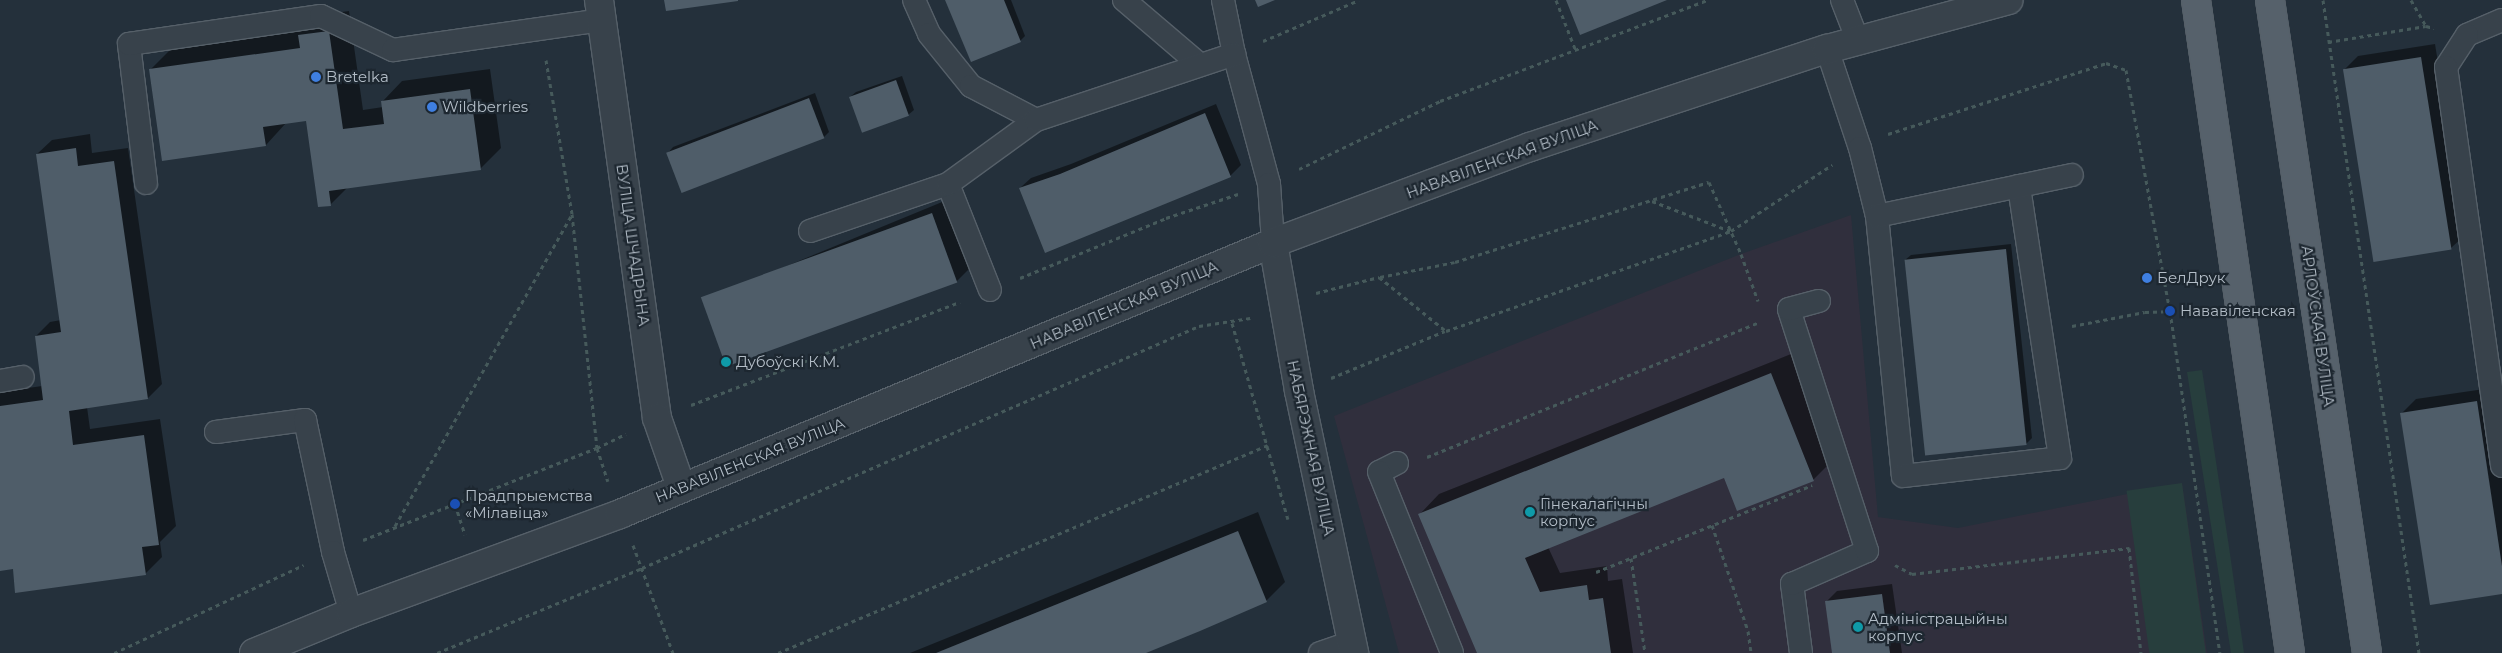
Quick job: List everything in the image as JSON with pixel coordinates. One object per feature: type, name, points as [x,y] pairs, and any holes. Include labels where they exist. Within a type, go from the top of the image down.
[{"type":"main road","points":[[2196,0],[2290,653]]},
{"type":"main road","name":"АРЛОЎСКАЯ ВУЛІЦА","points":[[2270,0],[2367,653]]},
{"type":"street","name":"НАВАВІЛЕНСКАЯ ВУЛІЦА","points":[[254,653],[351,613],[620,514],[681,487],[1273,243],[1530,147],[1827,49],[2009,0]]},
{"type":"street","name":"ВУЛІЦА ШЧАДРЫНА","points":[[600,10],[657,418],[681,487]]},
{"type":"street","name":"НАБЯРЭЖНАЯ ВУЛІЦА","points":[[1273,243],[1299,391],[1353,648]]},
{"type":"lane","points":[[914,0],[929,34],[971,86],[1036,120]]},
{"type":"lane","points":[[1124,0],[1200,65]]},
{"type":"lane","points":[[1223,0],[1234,54],[1268,184],[1273,243]]},
{"type":"lane","points":[[1842,0],[1858,41]]},
{"type":"lane","points":[[146,183],[128,44],[321,16],[393,50],[541,28],[600,10]]},
{"type":"lane","points":[[2502,20],[2467,35],[2446,67],[2502,466]]},
{"type":"lane","points":[[1827,49],[1860,148],[1877,216],[1903,476],[2060,458],[2019,186]]},
{"type":"lane","points":[[810,231],[948,184],[1036,120],[1234,54]]},
{"type":"lane","points":[[1877,216],[2072,175]]},
{"type":"lane","points":[[948,184],[990,290]]},
{"type":"lane","points":[[1801,653],[1792,584],[1867,551],[1789,309],[1819,301]]},
{"type":"lane","points":[[0,380],[23,377]]},
{"type":"lane","points":[[216,432],[305,420],[333,552],[351,613]]},
{"type":"lane","points":[[1397,463],[1379,472],[1452,653]]},
{"type":"lane","points":[[1320,653],[1353,648]]},
{"type":"path","points":[[1234,54],[1359,0]]},
{"type":"path","points":[[1556,0],[1576,51]]},
{"type":"path","points":[[657,418],[990,290],[1166,218],[1268,184],[1440,101],[1707,0]]},
{"type":"path","points":[[2323,0],[2419,653]]},
{"type":"path","points":[[2411,0],[2426,26]]},
{"type":"path","points":[[2328,42],[2426,26],[2467,35]]},
{"type":"path","points":[[541,28],[572,214],[597,448],[673,653]]},
{"type":"path","points":[[1299,391],[1446,331],[1731,231],[1860,148],[1889,133],[2106,62],[2126,70],[2170,311],[2220,653]]},
{"type":"path","points":[[1314,293],[1379,277],[1455,262],[1709,182],[1731,231],[1761,310]]},
{"type":"path","points":[[1652,201],[1731,231]]},
{"type":"path","points":[[395,527],[572,214]]},
{"type":"path","points":[[1379,277],[1446,331]]},
{"type":"path","points":[[2041,331],[2145,312],[2170,311]]},
{"type":"path","points":[[438,653],[642,568],[1199,326],[1232,323],[1250,318]]},
{"type":"path","points":[[1421,459],[1764,320]]},
{"type":"path","points":[[1232,323],[1268,444],[1288,520]]},
{"type":"path","points":[[778,653],[1268,444]]},
{"type":"path","points":[[1596,572],[1821,482]]},
{"type":"path","points":[[1712,525],[1748,631],[1751,653]]},
{"type":"path","points":[[1867,551],[1912,574],[2129,548],[2141,653]]},
{"type":"path","points":[[1632,558],[1645,653]]},
{"type":"shaded area","points":[[1851,215],[1878,517],[1958,528],[2182,483],[2207,653],[1399,653],[1334,416],[1741,254]]},
{"type":"green space","points":[[2202,370],[2244,653],[2231,653],[2187,372]]},
{"type":"green space","points":[[2182,483],[2206,653],[2149,653],[2127,491]]},
{"type":"building","points":[[664,0],[738,0],[738,1],[666,11]]},
{"type":"building","points":[[945,0],[1004,0],[1021,42],[971,62]]},
{"type":"building","points":[[1255,0],[1275,0],[1258,7]]},
{"type":"building","points":[[1566,0],[1667,0],[1580,35]]},
{"type":"building","points":[[329,31],[343,129],[384,124],[381,101],[470,89],[481,170],[329,191],[331,206],[318,207],[306,121],[263,127],[266,146],[162,161],[149,69],[300,48],[298,35]]},
{"type":"building","points":[[2421,57],[2452,250],[2373,262],[2343,69]]},
{"type":"building","points":[[896,80],[909,116],[862,133],[849,97]]},
{"type":"building","points":[[809,98],[824,138],[682,193],[666,153]]},
{"type":"building","points":[[1205,113],[1231,177],[1045,253],[1019,188],[1060,174]]},
{"type":"building","points":[[76,148],[78,166],[114,161],[148,399],[69,411],[73,445],[144,435],[159,545],[142,547],[146,575],[15,593],[13,569],[0,571],[0,406],[43,400],[35,336],[61,332],[36,154]]},
{"type":"building","points":[[932,213],[957,283],[726,367],[701,297]]},
{"type":"building","points":[[2006,249],[2027,445],[1925,456],[1905,260]]},
{"type":"building","name":"Гінекалагічны корпус","points":[[1771,373],[1814,481],[1737,511],[1724,478],[1525,558],[1540,592],[1587,585],[1589,600],[1603,598],[1611,653],[1477,653],[1418,514]]},
{"type":"building","points":[[2477,401],[2502,566],[2502,594],[2430,605],[2400,413]]},
{"type":"building","points":[[1238,531],[1267,602],[1146,653],[936,653]]},
{"type":"building","name":"Адміністрацыйны корпус","points":[[1882,594],[1890,653],[1832,653],[1825,601]]},
{"type":"place","name":"Bretelka","points":[[316,77]]},
{"type":"place","name":"Wildberries","points":[[432,107]]},
{"type":"place","name":"БелДрук","points":[[2147,278]]},
{"type":"place","name":"Нававіленская","points":[[2170,311]]},
{"type":"place","name":"Дубоўскі К.М.","points":[[726,362]]},
{"type":"place","name":"Прадпрыемства «Мілавіца»","points":[[455,504]]},
{"type":"place","name":"Гінекалагічны корпус","points":[[1530,512]]},
{"type":"place","name":"Адміністрацыйны корпус","points":[[1858,627]]}]
